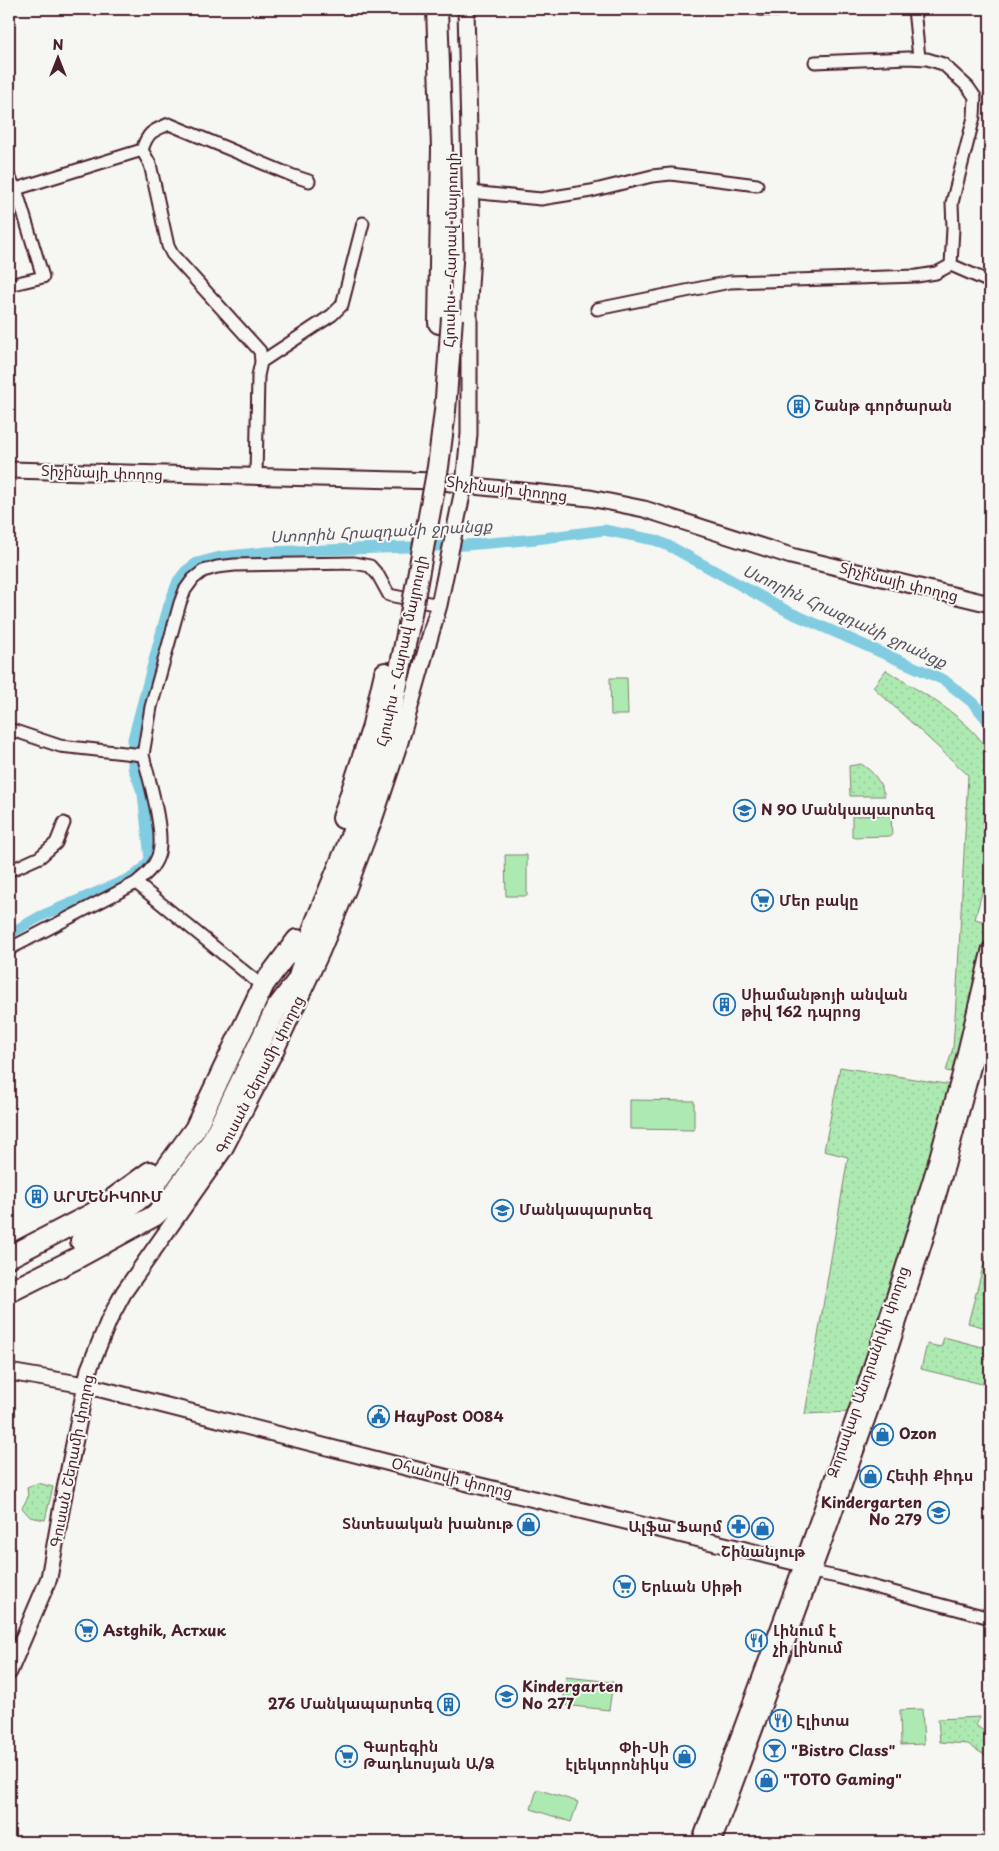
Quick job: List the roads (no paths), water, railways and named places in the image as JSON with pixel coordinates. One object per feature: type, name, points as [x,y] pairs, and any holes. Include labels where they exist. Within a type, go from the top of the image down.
[{"type":"highway","name":"Հյուսիս - Հարավ մայրուղի","points":[[9,1292],[75,1260],[154,1216],[165,1206],[212,1141],[276,1010],[294,998],[316,922],[347,847],[386,738],[403,624],[438,467],[445,411],[446,320],[437,9]]},
{"type":"highway","name":"Հյուսիս - Հարավ մայրուղի","points":[[446,320],[454,202],[449,9]]},
{"type":"highway","name":"Հյուսիս - Հարավ մայրուղի","points":[[9,1276],[102,1230],[152,1188],[195,1129],[264,984],[297,940],[328,860],[372,729],[381,692],[403,624]]},
{"type":"highway","name":"Հյուսիս - Հարավ մայրուղի","points":[[294,998],[297,940]]},
{"type":"highway","points":[[9,1257],[92,1214],[133,1186],[184,1145]]},
{"type":"highway","points":[[9,1306],[85,1268],[138,1236],[147,1229],[154,1216]]},
{"type":"main road","name":"Գուսան Շերամի փողոց","points":[[9,1672],[49,1578],[89,1369],[109,1320],[124,1292],[224,1150],[276,1050],[294,998],[321,953],[348,890],[374,820],[400,742],[440,605],[464,485],[469,434],[469,301],[472,255],[466,9]]},
{"type":"main road","name":"Տիչինայի փողոց","points":[[9,470],[438,481],[590,498],[644,509],[767,550],[990,604]]},
{"type":"main road","name":"Զորավար Անդրանիկի փողոց","points":[[965,1078],[990,950]]},
{"type":"main road","name":"Զորավար Անդրանիկի փողոց","points":[[713,1842],[865,1405],[895,1313],[918,1223],[990,1000]]},
{"type":"main road","name":"Օհանովի փողոց","points":[[9,1372],[85,1387],[455,1487],[807,1568]]},
{"type":"main road","name":"Զորավար Անդրանիկի փողոց","points":[[700,1842],[807,1568]]},
{"type":"street","points":[[760,9],[777,10]]},
{"type":"street","points":[[914,9],[919,58]]},
{"type":"street","points":[[815,62],[927,59],[943,64],[968,87],[975,97],[974,117],[952,202],[951,265]]},
{"type":"street","points":[[142,150],[153,130],[169,124],[309,181]]},
{"type":"street","points":[[16,189],[142,150]]},
{"type":"street","points":[[142,150],[150,164],[168,246],[172,254],[260,351],[256,477]]},
{"type":"street","points":[[470,192],[541,199],[591,191],[652,176],[671,174],[757,185]]},
{"type":"street","points":[[9,177],[16,189],[43,277],[9,285]]},
{"type":"street","points":[[261,362],[332,315],[342,306],[363,223]]},
{"type":"street","points":[[951,265],[990,282]]},
{"type":"street","points":[[597,309],[730,282],[917,276],[936,273],[951,265]]},
{"type":"street","points":[[9,949],[136,884],[150,870],[158,855],[160,832],[141,755],[151,707],[180,603],[193,579],[203,571],[235,565],[354,563],[370,566],[378,575],[389,595],[440,605]]},
{"type":"street","points":[[9,729],[60,746],[141,755]]},
{"type":"street","points":[[9,871],[40,857],[51,848],[56,843],[64,823]]},
{"type":"street","points":[[136,884],[256,981]]},
{"type":"street","name":"Օհանովի փողոց","points":[[807,1568],[990,1618]]},
{"type":"waterway","name":"Ստորին Հրազդանի ջրանցք","points":[[9,934],[41,916],[133,877],[144,868],[150,859],[143,794],[133,767],[133,739],[168,608],[178,581],[186,571],[197,563],[220,557],[267,552],[466,545],[536,539],[604,530],[655,540],[789,612],[944,680],[973,703],[990,723]]},
{"type":"place","name":"Շանթ գործարան","points":[[798,406]]},
{"type":"place","name":"N 90 Մանկապարտեզ","points":[[745,810]]},
{"type":"place","name":"Մեր բակը","points":[[763,901]]},
{"type":"place","name":"Սիամանթոյի անվան թիվ 162 դպրոց","points":[[725,1004]]},
{"type":"place","name":"ԱՐՄԵՆԻԿՈՒՄ","points":[[37,1197]]},
{"type":"place","name":"Մանկապարտեզ","points":[[503,1210]]},
{"type":"place","name":"HayPost 0084","points":[[378,1417]]},
{"type":"place","name":"Ozon","points":[[883,1434]]},
{"type":"place","name":"Հեփի Քիդս","points":[[870,1476]]},
{"type":"place","name":"Kindergarten No 279","points":[[938,1512]]},
{"type":"place","name":"Տնտեսական խանութ","points":[[529,1524]]},
{"type":"place","name":"Ալֆա Ֆարմ","points":[[738,1527]]},
{"type":"place","name":"Շինանյութ","points":[[763,1529]]},
{"type":"place","name":"Երևան Սիթի","points":[[625,1587]]},
{"type":"place","name":"Astghik, Астхик","points":[[87,1631]]},
{"type":"place","name":"Լինում է չի լինում","points":[[757,1640]]},
{"type":"place","name":"Kindergarten No 277","points":[[506,1696]]},
{"type":"place","name":"276 Մանկապարտեզ","points":[[449,1704]]},
{"type":"place","name":"Էլիտա","points":[[780,1721]]},
{"type":"place","name":"\"Bistro Class\"","points":[[775,1751]]},
{"type":"place","name":"Գարեգին Թադևոսյան Ա/Ձ","points":[[347,1756]]},
{"type":"place","name":"Փի-Սի էլեկտրոնիկս","points":[[685,1757]]},
{"type":"place","name":"\"TOTO Gaming\"","points":[[767,1780]]}]
